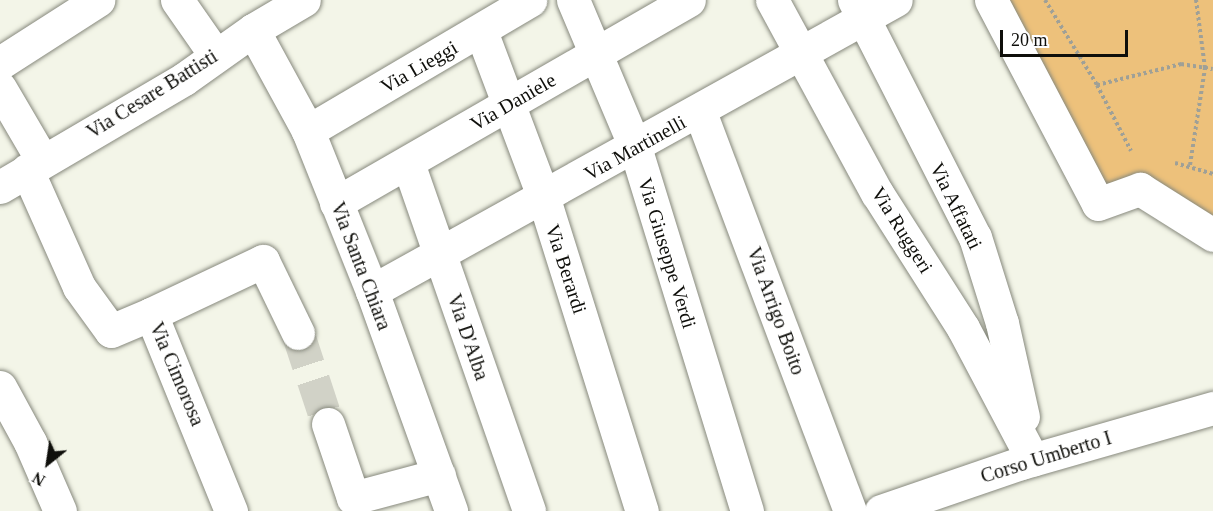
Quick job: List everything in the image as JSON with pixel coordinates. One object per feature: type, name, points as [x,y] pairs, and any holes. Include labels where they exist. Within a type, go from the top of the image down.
[{"type":"street","points":[[0,63],[59,10],[98,0]]},
{"type":"street","points":[[177,0],[216,56]]},
{"type":"street","name":"Via Cesare Battisti","points":[[0,187],[184,79],[253,30],[304,0]]},
{"type":"street","name":"Via Lieggi","points":[[308,131],[530,0]]},
{"type":"street","name":"Via Giuseppe Verdi","points":[[573,0],[598,53],[635,147],[747,511]]},
{"type":"street","name":"Via Daniele","points":[[336,202],[408,163],[689,0]]},
{"type":"street","name":"Via Ruggeri","points":[[772,0],[877,193],[963,328],[1033,460]]},
{"type":"street","name":"Via Martinelli","points":[[372,291],[441,256],[700,112],[801,52],[859,9],[896,0]]},
{"type":"street","points":[[991,0],[1098,204],[1140,189],[1213,235]]},
{"type":"street","name":"Via Affatati","points":[[859,9],[975,237],[1002,323],[1033,460]]},
{"type":"street","name":"Via Santa Chiara","points":[[253,30],[308,131],[372,291],[451,511]]},
{"type":"street","name":"Via Berardi","points":[[481,31],[544,199],[642,511]]},
{"type":"street","points":[[0,88],[35,165]]},
{"type":"street","name":"Via Arrigo Boito","points":[[700,112],[850,511]]},
{"type":"street","name":"Via D'Alba","points":[[408,163],[529,511]]},
{"type":"street","name":"Via Cimorosa","points":[[35,165],[79,287],[111,331],[151,314],[231,511]]},
{"type":"street","points":[[151,314],[263,261],[298,333]]},
{"type":"street","points":[[0,387],[30,441],[60,511]]},
{"type":"street","name":"Corso Umberto I","points":[[883,511],[1033,460],[1213,408]]},
{"type":"street","points":[[328,424],[353,498],[439,475]]},
{"type":"path","points":[[1045,0],[1097,85],[1135,159]]},
{"type":"path","points":[[1190,165],[1205,68],[1196,0]]},
{"type":"path","points":[[1097,85],[1181,64],[1213,69]]},
{"type":"shaded area","points":[[1003,0],[1213,0],[1213,225],[1105,192]]},
{"type":"tunnel","points":[[298,333],[328,424]]}]
